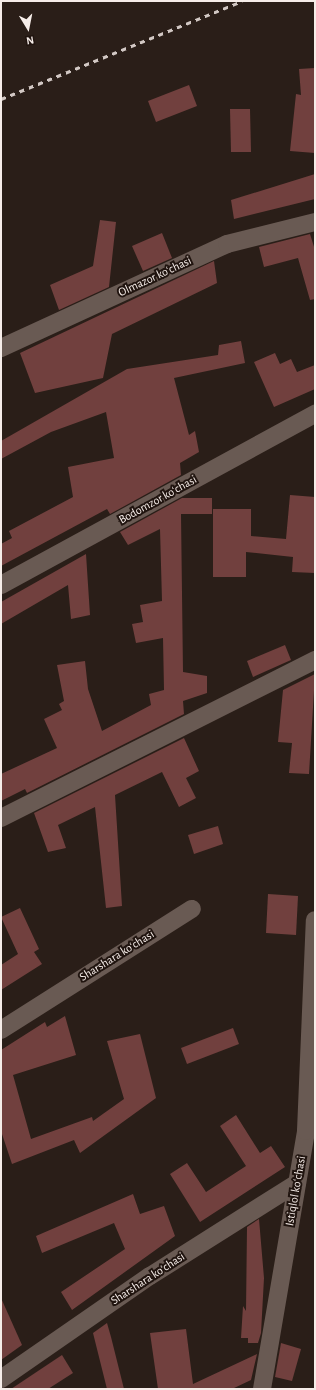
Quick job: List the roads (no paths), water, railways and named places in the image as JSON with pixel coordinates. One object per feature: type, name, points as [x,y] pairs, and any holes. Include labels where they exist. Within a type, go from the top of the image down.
[{"type":"street","name":"Olmazor koʻchasi","points":[[1,348],[227,244],[315,222]]},
{"type":"street","name":"Bodomzor koʻchasi","points":[[1,585],[315,414]]},
{"type":"street","points":[[1,818],[315,660]]},
{"type":"street","name":"Sharshara koʻchasi","points":[[1,1030],[192,909]]},
{"type":"street","name":"Istiqlol koʻchasi","points":[[262,1389],[297,1183],[310,1130],[315,920]]},
{"type":"street","name":"Sharshara koʻchasi","points":[[1,1379],[150,1276],[297,1183]]},
{"type":"railway","points":[[1,99],[242,1]]}]
